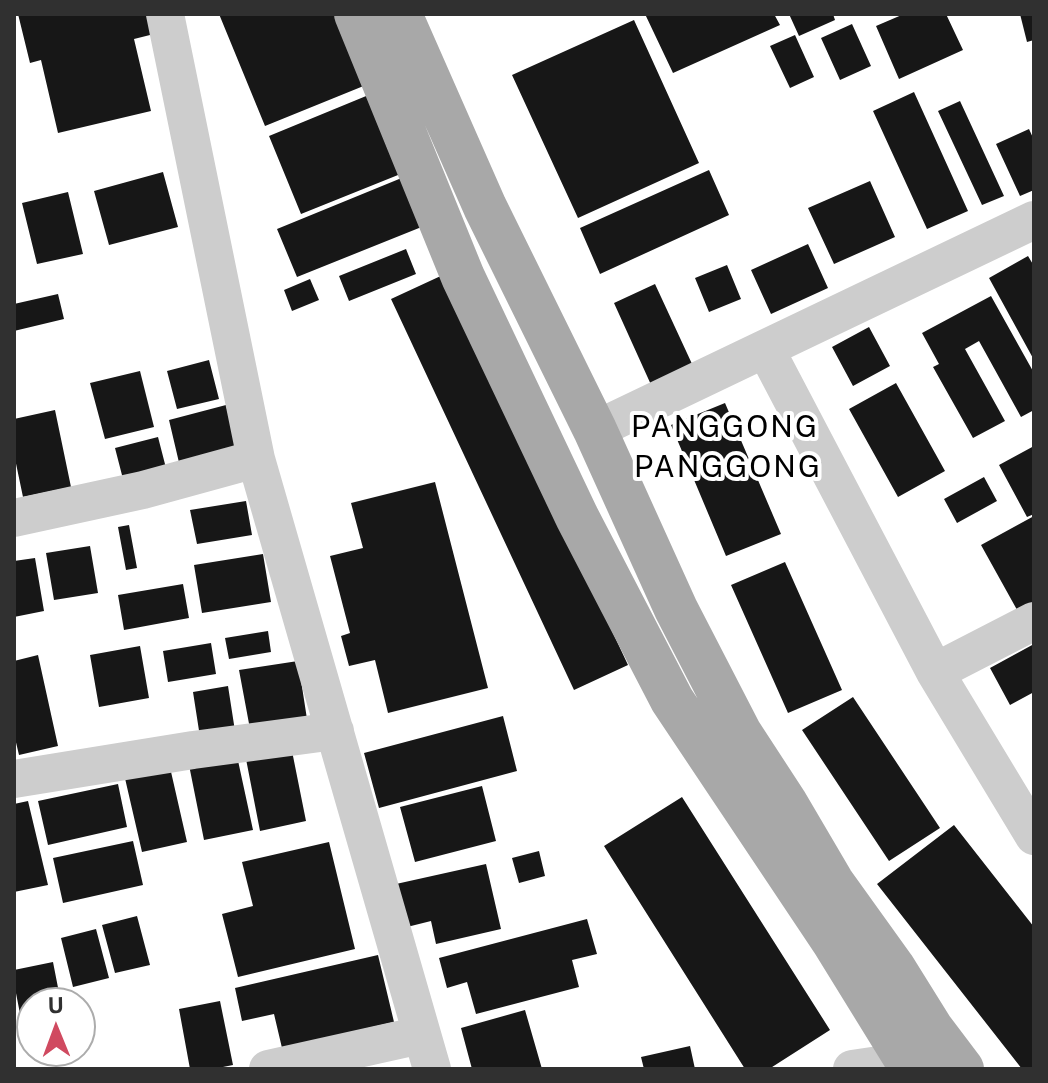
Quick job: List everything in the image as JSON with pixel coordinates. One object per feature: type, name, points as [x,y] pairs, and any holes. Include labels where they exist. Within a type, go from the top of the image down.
[{"type":"main road","points":[[356,14],[463,277],[577,517],[672,700],[833,941],[909,1065]]},
{"type":"main road","points":[[400,14],[485,207],[595,430],[676,609],[740,733],[832,882],[962,1069]]},
{"type":"street","points":[[165,14],[256,459],[426,1052],[268,1069]]},
{"type":"street","points":[[595,430],[1034,220]]},
{"type":"street","points":[[766,350],[935,672],[1034,836]]},
{"type":"street","points":[[14,518],[143,490],[256,459]]},
{"type":"street","points":[[935,672],[1034,621]]},
{"type":"street","points":[[14,779],[335,731]]},
{"type":"street","points":[[852,1069],[909,1065]]},
{"type":"building","points":[[18,14],[149,14],[154,34],[134,39],[151,111],[58,133],[41,60],[30,63]]},
{"type":"building","points":[[219,14],[338,14],[366,85],[265,126]]},
{"type":"building","points":[[645,14],[774,14],[780,25],[673,73]]},
{"type":"building","points":[[789,14],[833,14],[835,20],[799,36]]},
{"type":"building","points":[[904,14],[946,14],[963,50],[899,79],[876,26]]},
{"type":"building","points":[[1020,14],[1034,14],[1034,40],[1027,42]]},
{"type":"building","points":[[634,20],[699,163],[578,218],[512,75]]},
{"type":"building","points":[[852,24],[871,66],[840,80],[821,38]]},
{"type":"building","points":[[795,35],[814,77],[790,88],[770,46]]},
{"type":"building","points":[[914,92],[968,211],[927,229],[873,111]]},
{"type":"building","points":[[371,94],[403,173],[301,214],[269,136]]},
{"type":"building","points":[[960,101],[1004,196],[982,205],[938,111]]},
{"type":"building","points":[[1029,129],[1034,140],[1034,190],[1020,196],[996,144]]},
{"type":"building","points":[[709,170],[729,215],[600,274],[580,228]]},
{"type":"building","points":[[163,172],[178,227],[109,245],[94,191]]},
{"type":"building","points":[[404,177],[424,226],[297,277],[277,229]]},
{"type":"building","points":[[870,181],[895,237],[834,264],[808,208]]},
{"type":"building","points":[[68,192],[83,254],[37,264],[22,203]]},
{"type":"building","points":[[808,244],[828,288],[771,314],[751,270]]},
{"type":"building","points":[[406,249],[416,274],[349,301],[339,276]]},
{"type":"building","points":[[1028,256],[1034,266],[1034,360],[989,278]]},
{"type":"building","points":[[727,265],[741,299],[709,312],[695,278]]},
{"type":"building","points":[[445,274],[628,665],[574,690],[391,299]]},
{"type":"building","points":[[310,279],[319,300],[292,311],[284,290]]},
{"type":"building","points":[[655,284],[699,379],[657,398],[614,303]]},
{"type":"building","points":[[58,294],[64,319],[14,331],[14,304]]},
{"type":"building","points":[[991,296],[1034,373],[1034,410],[1021,417],[979,341],[965,349],[1005,421],[973,438],[933,367],[939,364],[922,333]]},
{"type":"building","points":[[869,327],[890,366],[853,386],[832,347]]},
{"type":"building","points":[[209,360],[219,399],[177,409],[167,371]]},
{"type":"building","points":[[140,371],[154,427],[105,439],[90,383]]},
{"type":"building","points":[[896,383],[945,471],[898,497],[849,409]]},
{"type":"building","points":[[725,403],[781,534],[726,556],[671,425]]},
{"type":"building","points":[[226,405],[239,457],[181,471],[169,420]]},
{"type":"building","points":[[55,410],[71,487],[23,497],[14,454],[14,419]]},
{"type":"building","points":[[158,437],[166,468],[123,479],[115,448]]},
{"type":"building","points":[[1034,446],[1034,514],[1027,517],[999,465]]},
{"type":"building","points":[[984,477],[997,501],[957,523],[944,499]]},
{"type":"building","points":[[435,482],[488,688],[388,713],[375,660],[349,666],[341,636],[350,633],[330,556],[363,548],[351,503]]},
{"type":"building","points":[[246,501],[252,535],[197,544],[190,510]]},
{"type":"building","points":[[1034,516],[1034,610],[1021,617],[981,545]]},
{"type":"building","points":[[129,525],[137,568],[126,570],[118,527]]},
{"type":"building","points":[[90,546],[98,593],[54,600],[46,553]]},
{"type":"building","points":[[263,554],[271,602],[202,613],[194,565]]},
{"type":"building","points":[[35,558],[44,611],[14,617],[14,561]]},
{"type":"building","points":[[785,562],[842,690],[788,713],[731,585]]},
{"type":"building","points":[[183,584],[189,618],[124,630],[118,595]]},
{"type":"building","points":[[268,631],[271,652],[229,659],[225,638]]},
{"type":"building","points":[[211,643],[216,674],[168,682],[163,651]]},
{"type":"building","points":[[1034,644],[1034,692],[1010,705],[990,668]]},
{"type":"building","points":[[140,646],[149,698],[99,707],[90,655]]},
{"type":"building","points":[[38,655],[58,746],[19,755],[14,734],[14,661]]},
{"type":"building","points":[[298,661],[307,719],[250,729],[239,670]]},
{"type":"building","points":[[228,686],[235,731],[200,737],[193,692]]},
{"type":"building","points":[[853,697],[940,828],[889,861],[802,730]]},
{"type":"building","points":[[503,716],[517,771],[379,808],[364,753]]},
{"type":"building","points":[[292,751],[306,821],[260,831],[246,759]]},
{"type":"building","points":[[237,756],[253,830],[204,840],[189,765]]},
{"type":"building","points":[[169,763],[187,842],[142,852],[124,774]]},
{"type":"building","points":[[118,784],[127,827],[48,845],[38,801]]},
{"type":"building","points":[[482,786],[496,841],[415,862],[400,807]]},
{"type":"building","points":[[682,797],[830,1030],[769,1069],[745,1069],[604,846]]},
{"type":"building","points":[[28,801],[48,885],[14,892],[14,804]]},
{"type":"building","points":[[954,825],[1034,927],[1034,1069],[1022,1069],[877,884]]},
{"type":"building","points":[[133,841],[143,885],[63,903],[53,858]]},
{"type":"building","points":[[329,842],[355,949],[238,977],[222,914],[253,906],[242,862]]},
{"type":"building","points":[[539,851],[545,876],[519,883],[512,858]]},
{"type":"building","points":[[486,864],[501,929],[436,944],[431,921],[407,927],[396,884]]},
{"type":"building","points":[[137,916],[150,965],[115,973],[102,925]]},
{"type":"building","points":[[587,919],[597,954],[572,960],[579,987],[476,1014],[467,982],[447,988],[439,958]]},
{"type":"building","points":[[96,929],[109,978],[73,987],[61,938]]},
{"type":"building","points":[[378,955],[394,1022],[282,1048],[274,1014],[242,1021],[235,988]]},
{"type":"building","points":[[53,962],[58,987],[16,987],[16,993],[14,970]]},
{"type":"building","points":[[220,1001],[233,1065],[190,1069],[179,1009]]},
{"type":"building","points":[[525,1010],[542,1069],[472,1069],[461,1028]]},
{"type":"building","points":[[690,1046],[695,1069],[644,1069],[641,1057]]},
{"type":"district","name":"PANGGONG","points":[[725,428]]},
{"type":"district","name":"PANGGONG","points":[[728,468]]}]
